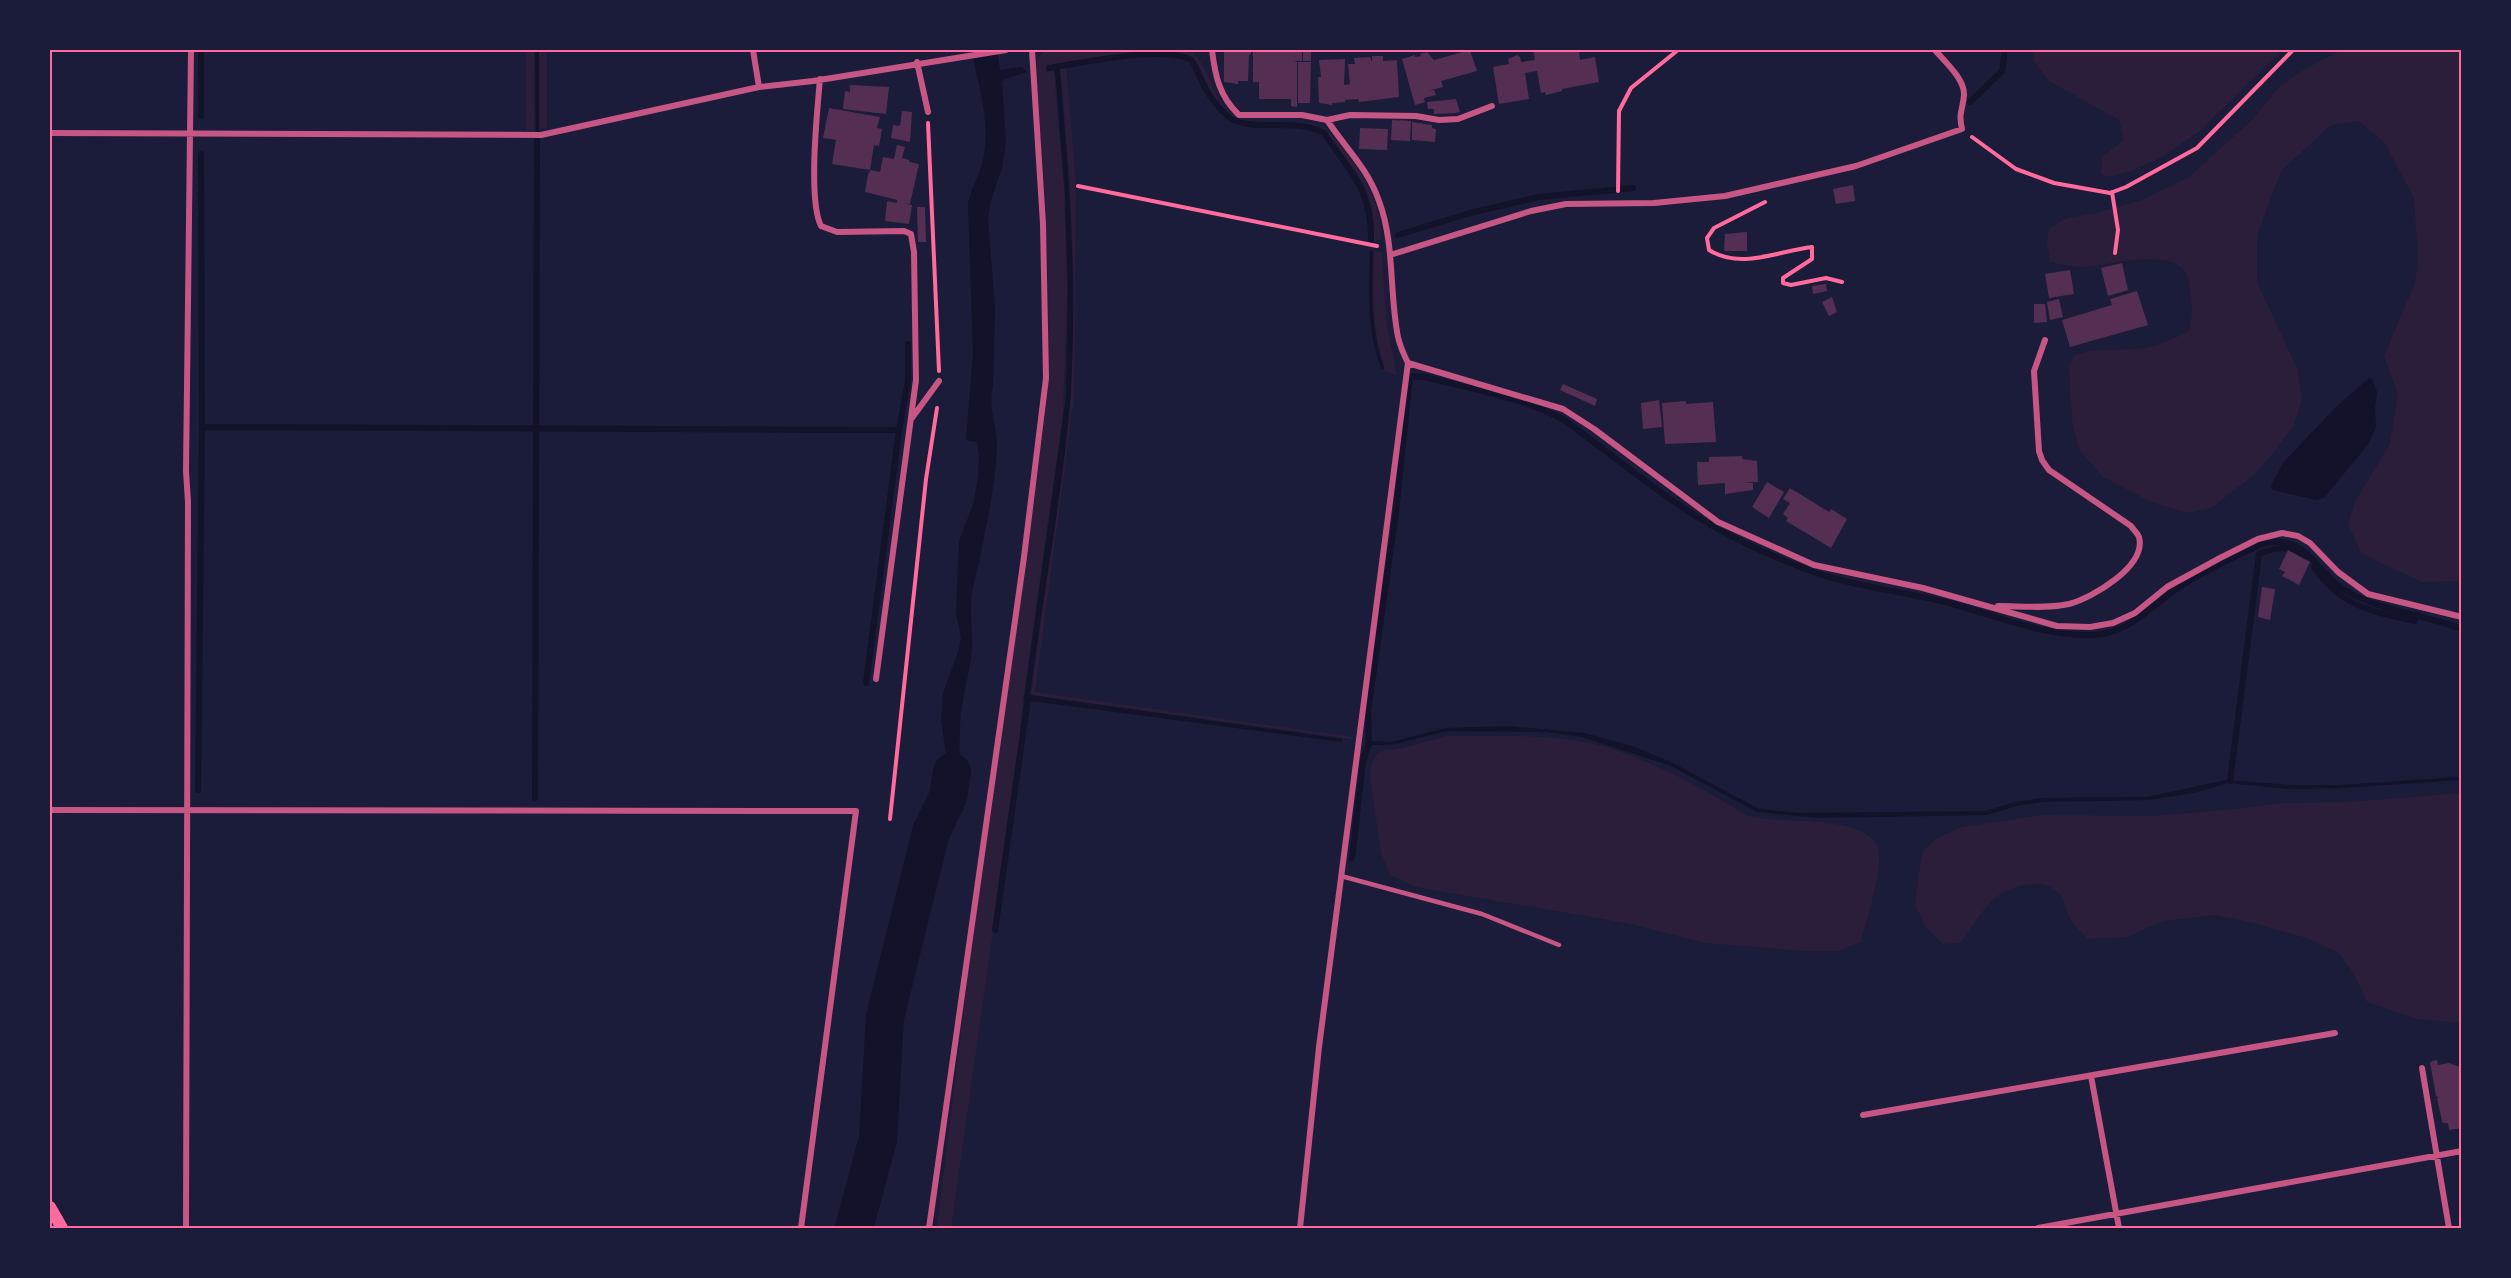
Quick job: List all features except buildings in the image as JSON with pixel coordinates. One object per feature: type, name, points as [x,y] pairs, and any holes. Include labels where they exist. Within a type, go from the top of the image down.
[{"type":"main road","points":[[50,1207],[62,1228]]},
{"type":"street","points":[[186,1228],[188,502],[186,471],[191,50]]},
{"type":"street","points":[[753,50],[759,87]]},
{"type":"street","points":[[50,133],[540,135],[759,87],[1006,50]]},
{"type":"street","points":[[929,1228],[1024,557],[1046,378],[1043,224],[1032,50]]},
{"type":"street","points":[[1212,50],[1215,76],[1227,103],[1239,115],[1302,115],[1327,120],[1350,114],[1416,116],[1439,120],[1458,119],[1492,106]]},
{"type":"street","points":[[1390,255],[1531,211],[1566,204],[1654,203],[1725,196],[1856,166],[1962,129],[1959,115],[1964,95],[1962,85],[1935,50]]},
{"type":"street","points":[[917,63],[928,112]]},
{"type":"street","points":[[820,79],[814,183],[815,216],[821,226],[837,232],[904,231],[911,234],[914,252],[916,381],[876,679]]},
{"type":"street","points":[[1300,1228],[1318,1047],[1408,363],[1398,338],[1390,255],[1379,202],[1363,166],[1338,138],[1327,120]]},
{"type":"street","points":[[1991,606],[2051,606],[2091,596],[2123,573],[2136,559],[2138,553],[2139,538],[2131,526],[2049,470],[2042,460],[2039,451],[2034,371],[2045,340]]},
{"type":"street","points":[[1408,363],[1563,410],[1594,429],[1718,522],[1814,566],[1923,588],[2057,626],[2090,627],[2113,623],[2135,613],[2167,588],[2220,558],[2258,539],[2282,533],[2305,539],[2318,549],[2337,572],[2368,594],[2462,617]]},
{"type":"street","points":[[911,419],[939,381]]},
{"type":"street","points":[[50,810],[856,811],[801,1228]]},
{"type":"street","points":[[1863,1115],[2335,1033]]},
{"type":"street","points":[[2422,1068],[2449,1228]]},
{"type":"street","points":[[2091,1076],[2119,1228]]},
{"type":"street","points":[[2038,1228],[2462,1151]]},
{"type":"lane","points":[[1341,876],[1482,914],[1559,945]]},
{"type":"path","points":[[1619,204],[1619,111],[1631,88],[1678,50]]},
{"type":"path","points":[[1962,129],[2016,169],[2054,183],[2089,191],[2112,192],[2126,188],[2197,148],[2293,50]]},
{"type":"path","points":[[890,819],[926,479],[939,381],[928,112]]},
{"type":"path","points":[[1773,185],[1768,200],[1714,228],[1707,238],[1709,250],[1719,257],[1762,259],[1812,247],[1812,259],[1783,278],[1783,283],[1791,285],[1826,278],[1842,282]]},
{"type":"path","points":[[1078,186],[1364,245],[1388,246]]},
{"type":"path","points":[[2112,192],[2118,230],[2115,253]]},
{"type":"shaded area","points":[[526,50],[534,50],[534,130],[526,130]]},
{"type":"shaded area","points":[[535,50],[539,50],[539,139],[536,147]]},
{"type":"shaded area","points":[[539,50],[547,50],[547,128],[539,129]]},
{"type":"shaded area","points":[[971,50],[997,50],[1000,70],[1022,67],[1027,72],[1002,82],[1006,142],[1002,168],[991,200],[988,219],[995,309],[991,402],[997,441],[996,463],[993,490],[972,596],[972,648],[961,715],[958,779],[953,803],[938,829],[935,800],[943,785],[946,753],[941,720],[943,693],[961,638],[956,613],[959,541],[974,502],[979,455],[977,442],[966,440],[973,353],[968,204],[983,160],[986,132],[983,105]]},
{"type":"shaded area","points":[[1045,50],[1190,50],[1202,64],[1219,100],[1232,114],[1248,120],[1310,123],[1321,127],[1332,135],[1352,159],[1368,187],[1379,215],[1381,239],[1374,242],[1371,205],[1362,182],[1326,132],[1318,127],[1259,123],[1237,119],[1218,104],[1195,60],[1185,55],[1171,52],[1134,53],[1066,62],[1076,186],[1074,398],[1035,692],[1352,737],[1352,739],[1031,695],[1071,397],[1074,290],[1070,185],[1060,64],[1046,65],[1046,72],[1054,71],[1064,188],[1067,289],[1063,414],[1023,700],[1019,747],[951,1228],[937,1228],[976,909],[1044,423],[1048,292],[1036,74],[1037,59]]},
{"type":"shaded area","points":[[2035,50],[2282,50],[2200,131],[2162,157],[2131,171],[2110,177],[2101,174],[2102,157],[2124,140],[2119,120],[2049,81],[2033,60]]},
{"type":"shaded area","points":[[2341,50],[2461,50],[2461,581],[2422,582],[2383,564],[2360,552],[2348,523],[2356,500],[2390,444],[2398,394],[2384,356],[2415,283],[2418,257],[2414,198],[2384,142],[2359,121],[2331,125],[2281,171],[2257,235],[2257,282],[2297,368],[2302,400],[2294,425],[2253,476],[2211,508],[2188,513],[2151,502],[2103,477],[2079,450],[2072,420],[2069,366],[2075,355],[2101,350],[2145,348],[2189,331],[2192,315],[2191,295],[2189,280],[2185,272],[2177,265],[2166,261],[2137,260],[2083,267],[2050,262],[2047,243],[2049,228],[2067,218],[2097,213],[2141,200],[2189,177],[2253,119],[2280,86],[2305,69]]},
{"type":"shaded area","points":[[1059,64],[1073,275],[1072,360],[1062,475],[1030,695],[1342,739],[1342,742],[1024,700],[1066,397],[1068,289],[1065,192],[1055,70],[1047,71],[1046,66]]},
{"type":"shaded area","points":[[1374,250],[1382,253],[1386,320],[1397,375],[1383,371],[1385,368],[1377,338],[1374,309]]},
{"type":"shaded area","points":[[1370,251],[1373,251],[1374,325],[1384,368],[1382,370],[1371,326]]},
{"type":"shaded area","points":[[2369,378],[2372,379],[2377,392],[2376,427],[2369,443],[2324,498],[2316,500],[2273,490],[2271,486],[2283,463],[2336,407]]},
{"type":"shaded area","points":[[1507,726],[1585,733],[1635,747],[1673,763],[1759,809],[1800,813],[1985,811],[2015,802],[2042,798],[2147,797],[2226,780],[2290,785],[2340,785],[2461,777],[2461,780],[2289,789],[2228,783],[2194,793],[2149,800],[2042,802],[1986,815],[1818,818],[1757,812],[1671,766],[1582,737],[1547,732],[1447,731],[1391,745],[1368,745],[1369,741],[1391,742],[1446,728]]},
{"type":"shaded area","points":[[1447,736],[1530,736],[1590,743],[1647,762],[1669,772],[1750,816],[1838,824],[1868,835],[1877,845],[1879,864],[1861,942],[1839,951],[1806,951],[1705,943],[1631,924],[1416,887],[1390,875],[1381,853],[1370,776],[1372,763],[1377,754],[1384,750],[1399,749]]},
{"type":"shaded area","points":[[2461,793],[2461,1023],[2417,1019],[2367,1002],[2355,976],[2339,953],[2309,939],[2250,922],[2215,915],[2163,921],[2128,937],[2088,939],[2072,921],[2064,901],[2055,890],[2041,884],[2032,884],[2018,886],[1997,897],[1989,904],[1960,943],[1943,944],[1925,926],[1915,905],[1923,851],[1937,838],[1962,827],[2043,815],[2151,816],[2281,803],[2349,802]]},
{"type":"waterway","points":[[201,50],[201,116]]},
{"type":"waterway","points":[[1970,102],[2002,71],[2005,50]]},
{"type":"waterway","points":[[1054,67],[1143,54],[1177,55],[1190,59],[1209,95],[1220,109],[1238,122],[1301,126],[1324,133],[1351,171],[1364,195],[1368,208],[1371,240]]},
{"type":"waterway","points":[[535,798],[537,140]]},
{"type":"waterway","points":[[198,790],[202,427],[201,154]]},
{"type":"waterway","points":[[1398,235],[1470,213],[1539,197],[1633,188]]},
{"type":"waterway","points":[[866,683],[899,430],[908,381],[908,344]]},
{"type":"waterway","points":[[1352,858],[1363,761],[1369,743],[1368,712],[1396,512],[1410,376],[1425,377],[1496,394],[1548,412],[1564,420],[1694,515],[1738,540],[1801,567],[1850,582],[1953,604],[2041,629],[2077,635],[2095,635],[2119,629],[2202,574],[2253,548],[2275,542],[2300,549],[2334,583],[2357,596],[2462,629]]},
{"type":"waterway","points":[[202,427],[899,430]]},
{"type":"waterway","points":[[2230,781],[2259,554],[2283,548],[2294,550],[2305,557]]},
{"type":"waterway","points":[[2314,567],[2335,590],[2358,605],[2414,621],[2417,614]]},
{"type":"waterway","points":[[995,930],[1028,698]]},
{"type":"waterway","points":[[854,1228],[878,1139],[885,1017],[931,832],[948,797],[952,772]]}]
